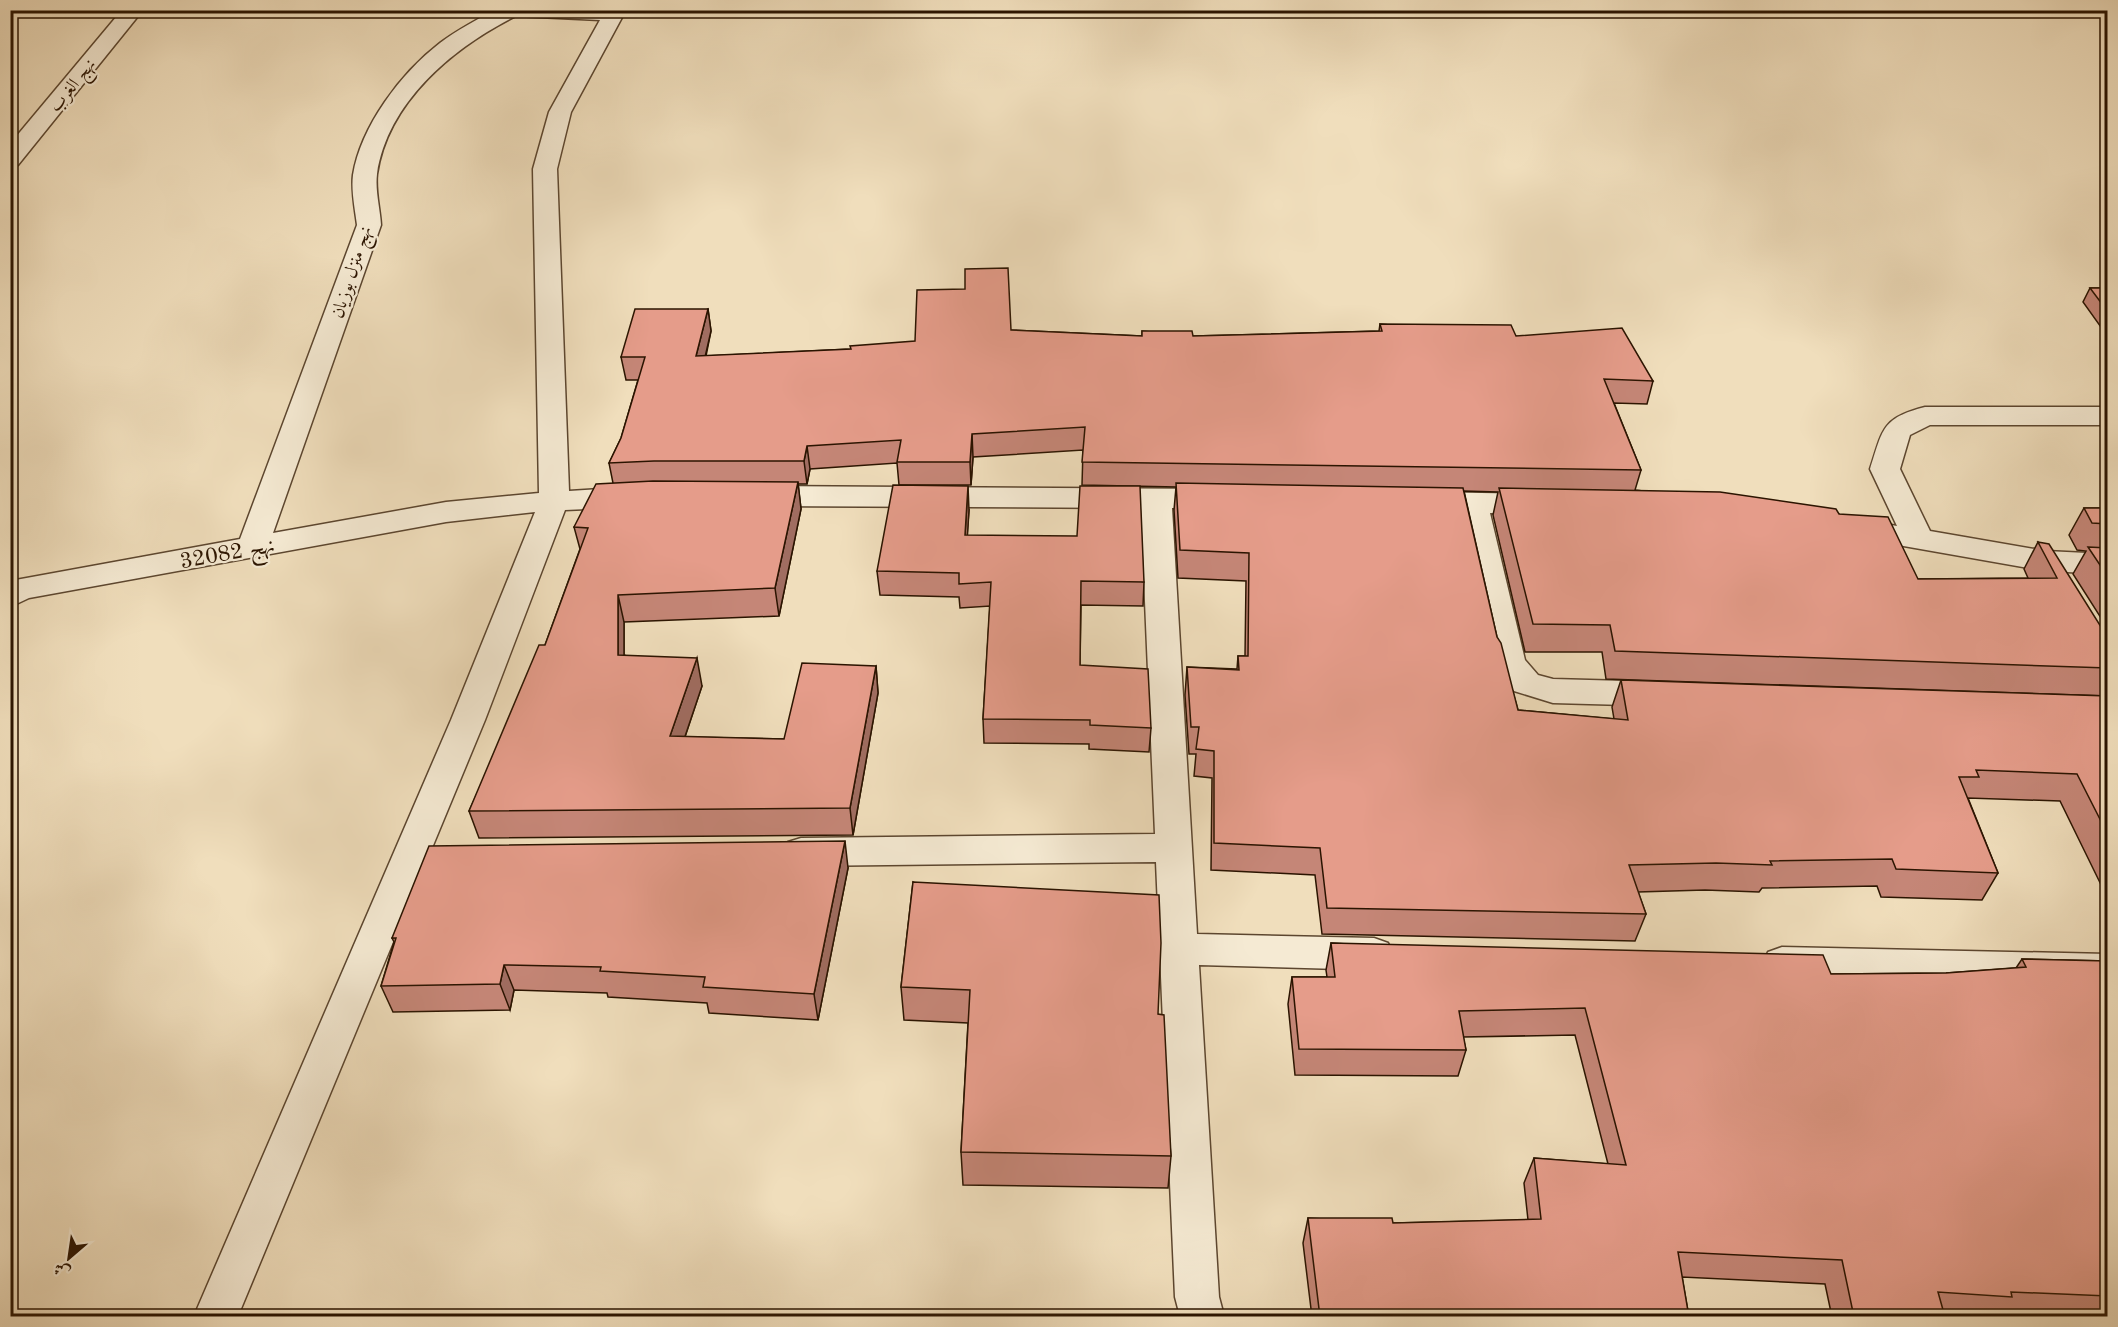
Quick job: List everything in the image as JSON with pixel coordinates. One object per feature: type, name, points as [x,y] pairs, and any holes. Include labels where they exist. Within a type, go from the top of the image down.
[{"type":"street","name":"نهج الغرب","points":[[10,160],[133,10]]},
{"type":"street","points":[[216,1317],[468,720],[554,501],[544,169],[560,112],[615,12],[514,10]]},
{"type":"street","name":"نهج منزل بوزيان","points":[[252,548],[369,225],[364,175],[376,136],[410,87],[439,55],[477,28],[514,10]]},
{"type":"street","points":[[1918,538],[1885,469],[1897,430],[1925,416],[2108,416]]},
{"type":"street","name":"نهج 32082","points":[[14,592],[446,513],[554,501],[659,496]]},
{"type":"street","points":[[730,496],[1250,500]]},
{"type":"street","points":[[1156,498],[1197,1296],[1202,1317]]},
{"type":"street","points":[[1390,501],[1567,504]]},
{"type":"street","points":[[1472,502],[1509,664],[1526,683],[1553,690],[1694,696]]},
{"type":"street","points":[[1826,524],[2046,561],[2108,564]]},
{"type":"street","points":[[2046,561],[2065,591]]},
{"type":"street","points":[[769,852],[1174,848]]},
{"type":"street","points":[[411,856],[446,856]]},
{"type":"street","points":[[1180,949],[1406,954]]},
{"type":"street","points":[[1751,962],[2108,970]]},
{"type":"building","points":[[1008,268],[1011,330],[1142,336],[1142,331],[1192,331],[1193,336],[1382,331],[1380,324],[1511,325],[1516,336],[1622,328],[1653,381],[1604,379],[1641,470],[1082,462],[1085,427],[972,434],[970,462],[897,462],[901,440],[807,446],[804,461],[609,463],[621,438],[645,357],[621,357],[635,309],[708,309],[696,356],[851,349],[850,346],[915,341],[917,290],[965,289],[965,269]]},
{"type":"building","points":[[2090,288],[2108,288],[2108,312]]},
{"type":"building","points":[[653,481],[798,482],[775,588],[618,595],[618,655],[697,658],[670,736],[784,739],[802,663],[876,666],[850,808],[469,811],[539,645],[545,645],[588,528],[574,527],[596,484]]},
{"type":"building","points":[[1176,483],[1463,488],[1497,637],[1501,643],[1518,710],[1628,720],[1621,680],[2108,696],[2108,835],[2077,774],[1976,770],[1979,777],[1959,777],[1998,873],[1896,869],[1892,859],[1770,861],[1772,865],[1716,863],[1629,865],[1646,914],[1327,908],[1320,848],[1214,843],[1214,751],[1196,749],[1199,727],[1191,727],[1187,667],[1239,670],[1238,656],[1248,656],[1249,553],[1180,550]]},
{"type":"building","points":[[893,485],[968,486],[965,535],[1077,536],[1080,486],[1140,486],[1144,582],[1081,581],[1080,665],[1148,669],[1151,728],[1090,725],[1090,720],[983,719],[991,582],[959,584],[959,573],[877,571]]},
{"type":"building","points":[[1499,488],[1720,492],[1836,509],[1839,514],[1888,517],[1918,579],[2057,578],[2038,542],[2049,544],[2108,638],[2108,668],[1615,651],[1610,625],[1533,624]]},
{"type":"building","points":[[2084,508],[2108,508],[2108,524],[2092,523]]},
{"type":"building","points":[[2088,547],[2108,548],[2108,577]]},
{"type":"building","points":[[845,841],[814,994],[703,987],[705,977],[600,971],[601,967],[504,965],[500,984],[381,986],[396,938],[392,938],[429,846]]},
{"type":"building","points":[[913,882],[1159,895],[1161,943],[1158,1014],[1164,1015],[1171,1156],[961,1152],[970,990],[901,987]]},
{"type":"building","points":[[1331,943],[1823,955],[1831,974],[1946,973],[2026,967],[2022,959],[2108,961],[2108,1296],[2011,1292],[2012,1297],[1938,1292],[1945,1317],[1854,1317],[1842,1260],[1678,1252],[1689,1317],[1320,1317],[1308,1218],[1392,1218],[1393,1223],[1541,1219],[1534,1158],[1626,1165],[1585,1008],[1459,1011],[1466,1050],[1299,1049],[1292,977],[1335,977]]}]
